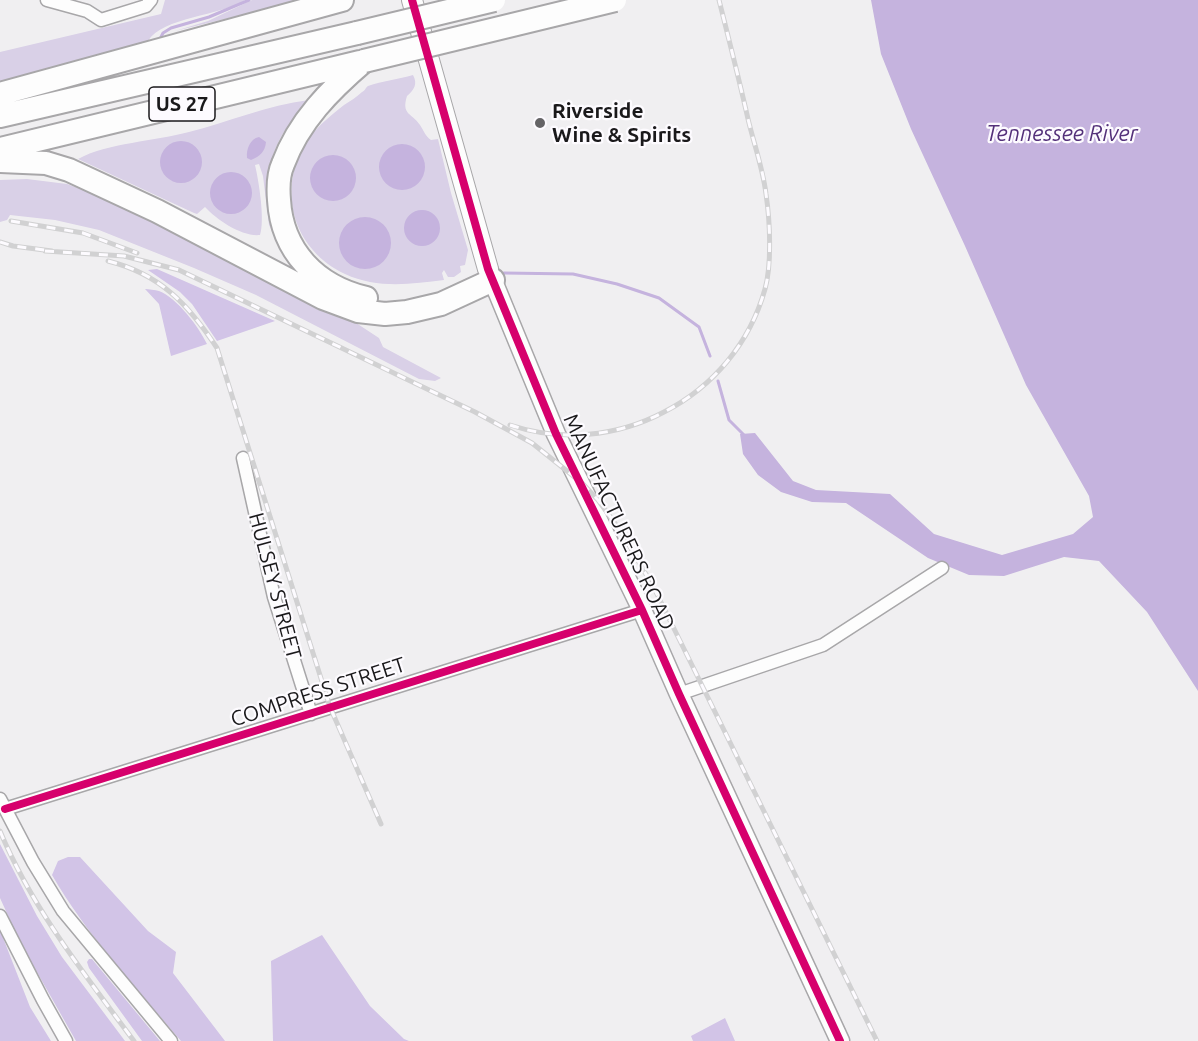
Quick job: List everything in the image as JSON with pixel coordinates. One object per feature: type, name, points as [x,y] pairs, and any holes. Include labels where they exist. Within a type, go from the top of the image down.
[{"type":"highway","points":[[0,94],[342,0]]},
{"type":"highway","name":"US 27","points":[[0,116],[494,0]]},
{"type":"highway","name":"US 27","points":[[0,149],[615,0]]},
{"type":"highway","points":[[363,61],[320,101],[305,122],[282,165],[279,178],[279,211],[282,225],[294,251],[322,279],[337,287],[353,294],[388,301],[490,275]]},
{"type":"highway","points":[[0,161],[46,163],[69,170],[157,211],[323,298],[358,311],[385,314],[407,312],[441,304],[490,275]]},
{"type":"main road","name":"MANUFACTURERS ROAD","points":[[412,0],[490,275],[556,434],[642,610],[840,1041]]},
{"type":"main road","points":[[831,1021],[852,1041]]},
{"type":"street","points":[[47,0],[87,12],[101,20],[146,6],[151,0]]},
{"type":"street","name":"HULSEY STREET","points":[[243,458],[274,597],[311,714]]},
{"type":"street","points":[[679,694],[823,645],[942,568]]},
{"type":"street","name":"COMPRESS STREET","points":[[2,804],[311,714],[642,610]]},
{"type":"street","points":[[2,804],[63,911],[171,1041]]},
{"type":"street","points":[[0,916],[42,1000],[66,1041]]},
{"type":"shaded area","points":[[165,0],[245,0],[222,10],[166,27],[155,33],[148,41],[0,83],[0,52],[161,14]]},
{"type":"shaded area","points":[[252,0],[303,0],[175,31],[208,21]]},
{"type":"shaded area","points":[[413,75],[415,84],[407,96],[405,107],[431,140],[438,139],[468,250],[465,265],[460,266],[461,272],[454,277],[448,277],[444,270],[442,273],[444,280],[394,284],[369,282],[345,274],[328,264],[303,237],[292,203],[295,166],[307,141],[316,130],[367,87]]},
{"type":"shaded area","points":[[309,100],[283,134],[271,163],[270,190],[277,241],[269,225],[263,176],[259,164],[255,165],[262,220],[260,235],[253,235],[230,227],[205,207],[197,214],[194,213],[78,159],[103,149],[189,132],[293,102]]},
{"type":"shaded area","points":[[27,179],[67,184],[95,194],[347,317],[379,338],[383,347],[441,378],[435,381],[419,379],[256,295],[99,230],[55,220],[10,215],[7,220],[0,222],[0,180]]},
{"type":"shaded area","points":[[157,269],[275,321],[217,341],[192,304],[180,292],[148,270]]},
{"type":"shaded area","points":[[145,289],[159,291],[180,306],[207,344],[171,356],[159,304]]},
{"type":"shaded area","points":[[0,844],[37,916],[62,957],[125,1041],[76,1041],[21,944],[0,898]]},
{"type":"shaded area","points":[[68,857],[80,857],[148,931],[176,952],[173,973],[225,1041],[181,1041],[96,940],[52,875],[58,861]]},
{"type":"shaded area","points":[[0,930],[30,1007],[51,1041],[0,1041]]},
{"type":"shaded area","points":[[322,935],[370,1006],[404,1039],[409,1041],[273,1041],[271,961]]},
{"type":"shaded area","points":[[92,959],[160,1041],[142,1041],[89,968],[87,962]]},
{"type":"shaded area","points":[[725,1018],[735,1041],[693,1041],[691,1036]]},
{"type":"water","name":"Tennessee River","points":[[871,0],[1198,0],[1198,691],[1147,612],[1099,561],[1064,557],[1004,576],[969,575],[928,558],[846,503],[812,502],[781,492],[758,475],[743,454],[740,434],[755,433],[793,481],[816,490],[890,494],[934,534],[1002,555],[1073,534],[1093,517],[1089,496],[1026,385],[911,129],[881,54]]},
{"type":"water","points":[[259,137],[266,142],[263,151],[251,160],[247,158],[248,148],[253,140]]},
{"type":"water","points":[[181,141],[196,147],[202,162],[196,177],[181,183],[166,177],[160,162],[166,147]]},
{"type":"water","points":[[402,144],[418,151],[425,167],[418,183],[402,190],[386,183],[379,167],[386,151]]},
{"type":"water","points":[[338,155],[350,161],[355,169],[355,187],[350,195],[342,200],[328,201],[316,195],[311,187],[310,173],[316,161],[324,156]]},
{"type":"water","points":[[231,172],[239,173],[246,178],[251,185],[251,201],[246,208],[239,213],[231,214],[223,213],[216,208],[211,201],[210,193],[211,185],[216,178],[223,173]]},
{"type":"water","points":[[422,210],[435,215],[440,228],[435,241],[422,246],[409,241],[404,228],[409,215]]},
{"type":"water","points":[[360,217],[370,217],[384,224],[391,243],[384,262],[370,269],[360,269],[350,265],[343,258],[339,248],[339,238],[343,228],[350,221]]},
{"type":"waterway","points":[[160,39],[163,33],[171,28],[209,17],[249,0]]},
{"type":"waterway","points":[[504,273],[573,274],[617,284],[659,298],[699,327],[710,356]]},
{"type":"waterway","points":[[718,381],[729,420],[745,436]]},
{"type":"railway","points":[[510,425],[549,434],[569,435],[608,432],[646,420],[682,402],[714,376],[750,327],[767,279],[770,242],[769,217],[763,175],[719,0]]},
{"type":"railway","points":[[11,221],[83,233],[137,253]]},
{"type":"railway","points":[[0,242],[52,251]]},
{"type":"railway","points":[[45,251],[124,256],[179,270],[475,412],[532,443],[582,483],[598,500],[622,533],[654,588],[877,1041]]},
{"type":"railway","points":[[108,261],[143,274],[171,293],[195,318],[217,348],[330,707],[381,824]]},
{"type":"railway","points":[[0,831],[44,914],[134,1041]]},
{"type":"cycle path","points":[[412,0],[488,269],[556,434],[642,610],[840,1041]]},
{"type":"cycle path","points":[[5,809],[642,610]]},
{"type":"place","name":"Riverside Wine & Spirits","points":[[540,123]]}]
